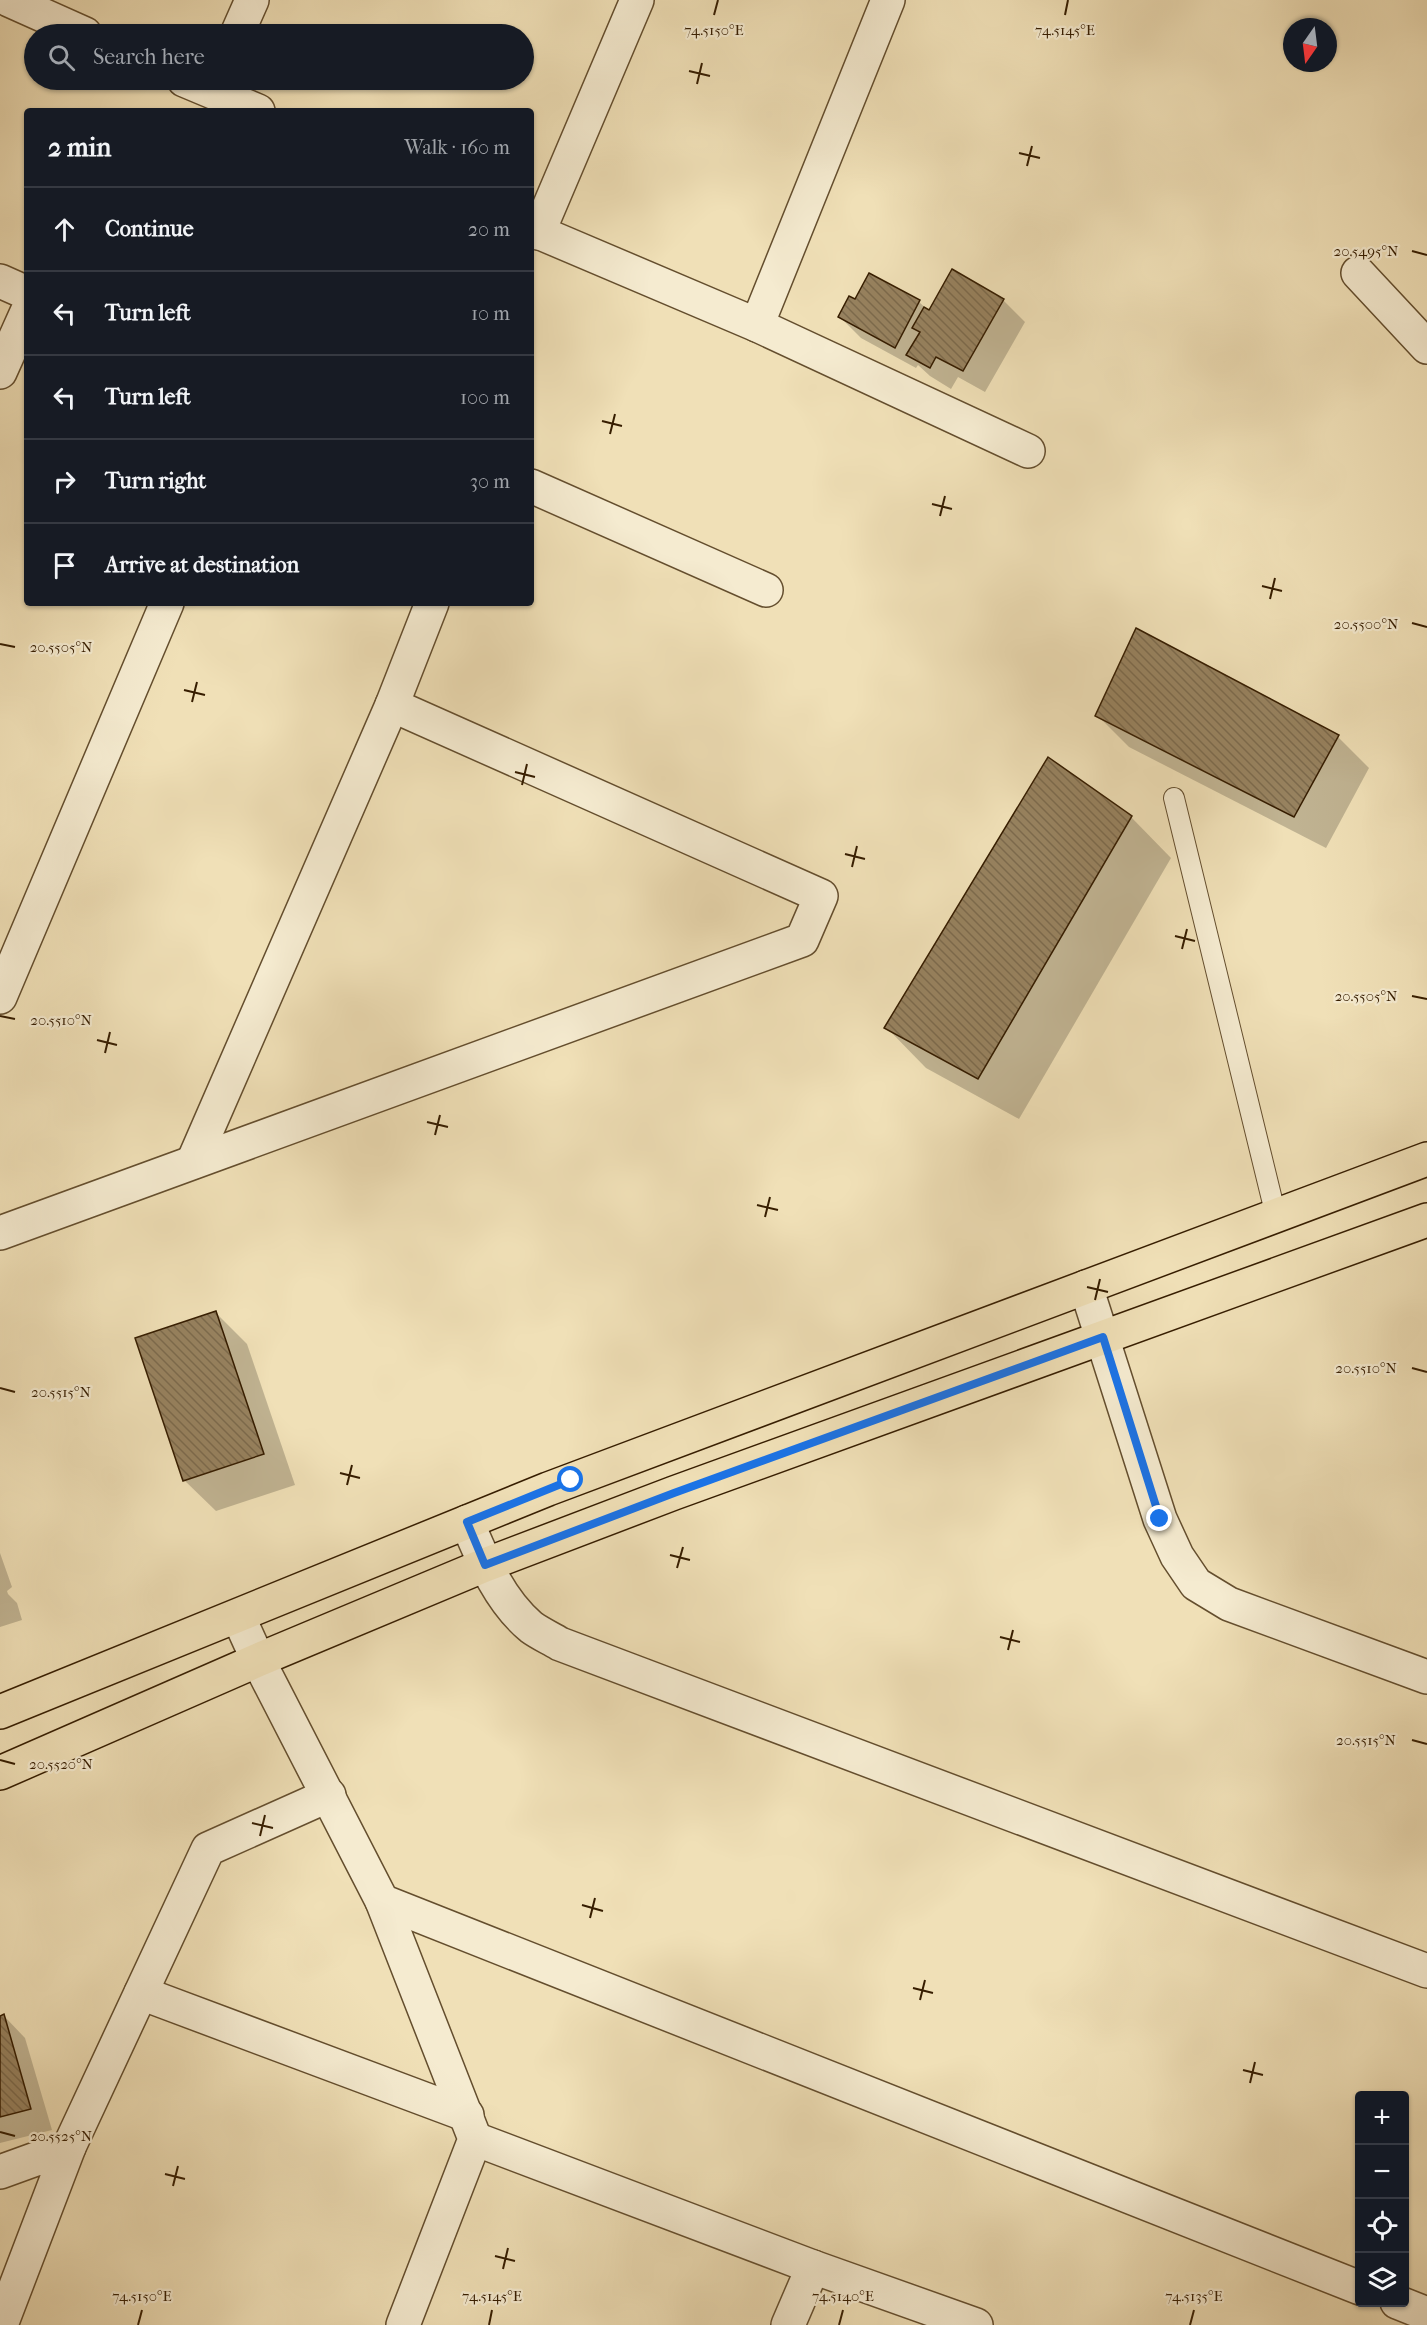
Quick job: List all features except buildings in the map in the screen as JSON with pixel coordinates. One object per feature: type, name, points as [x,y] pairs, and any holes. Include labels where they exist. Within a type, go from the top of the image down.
[{"type":"main road","points":[[0,1712],[548,1489],[1427,1159]]},
{"type":"main road","points":[[0,1773],[258,1660],[485,1565],[674,1493],[1427,1220]]},
{"type":"street","points":[[9,0],[63,24]]},
{"type":"street","points":[[241,24],[252,0]]},
{"type":"street","points":[[758,325],[888,0]]},
{"type":"street","points":[[630,2],[535,231],[758,325],[1028,451]]},
{"type":"street","points":[[216,90],[252,108]]},
{"type":"street","points":[[1358,273],[1427,347]]},
{"type":"street","points":[[0,281],[24,292]]},
{"type":"street","points":[[0,372],[24,319]]},
{"type":"street","points":[[534,487],[766,590]]},
{"type":"street","points":[[0,997],[166,606]]},
{"type":"street","points":[[193,1162],[392,705],[431,606]]},
{"type":"street","points":[[0,1233],[802,940],[821,896],[392,705]]},
{"type":"street","points":[[1086,1287],[1160,1519],[1177,1556],[1196,1584],[1229,1604],[1427,1677]]},
{"type":"street","points":[[467,1522],[485,1565],[506,1601],[532,1627],[560,1644],[1427,1971]]},
{"type":"street","points":[[238,1616],[258,1660],[382,1901],[471,2127],[403,2325]]},
{"type":"street","points":[[11,2322],[69,2147],[208,1849],[329,1795]]},
{"type":"street","points":[[382,1901],[1355,2286]]},
{"type":"street","points":[[141,1993],[813,2267],[976,2325]]},
{"type":"street","points":[[0,2172],[69,2147]]},
{"type":"street","points":[[788,2325],[813,2267]]},
{"type":"street","points":[[1409,2307],[1427,2314]]},
{"type":"lane","points":[[1174,798],[1276,1216]]},
{"type":"route","points":[[571,1480],[467,1522],[485,1565],[674,1493],[1103,1337],[1160,1519]]}]
